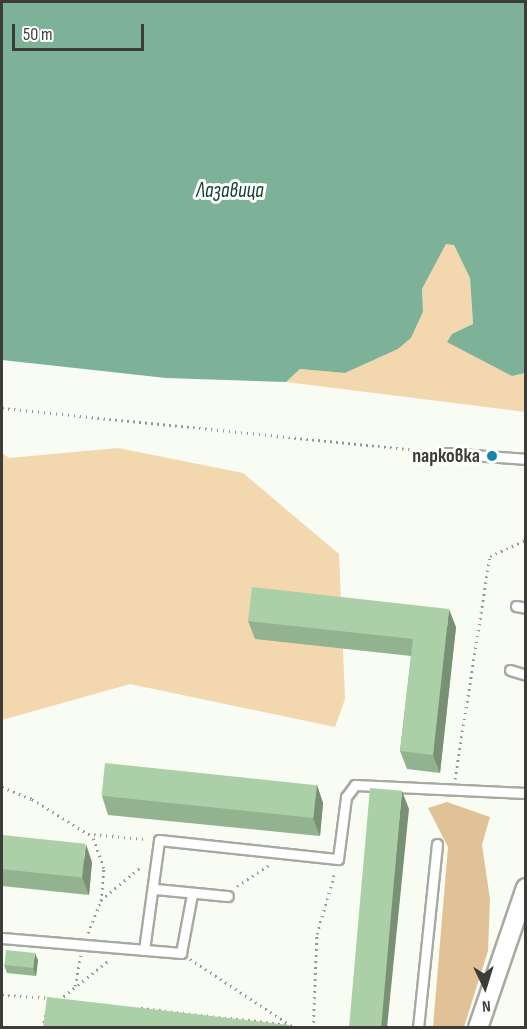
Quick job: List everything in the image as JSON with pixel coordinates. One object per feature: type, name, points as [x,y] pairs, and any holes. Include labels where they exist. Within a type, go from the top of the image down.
[{"type":"street","points":[[478,1028],[525,888]]},
{"type":"lane","points":[[447,453],[525,459]]},
{"type":"lane","points":[[510,670],[525,675]]},
{"type":"lane","points":[[144,950],[159,840],[338,859],[346,797],[355,784],[525,793]]},
{"type":"lane","points":[[418,1028],[437,844]]},
{"type":"lane","points":[[154,889],[228,896]]},
{"type":"lane","points":[[2,938],[181,953],[192,894]]},
{"type":"path","points":[[2,408],[447,453]]},
{"type":"path","points":[[450,785],[455,780],[490,556],[525,540]]},
{"type":"path","points":[[2,787],[32,799],[92,835],[159,840]]},
{"type":"path","points":[[75,986],[84,946],[100,901],[104,868],[92,835]]},
{"type":"path","points":[[100,901],[158,853]]},
{"type":"path","points":[[228,896],[241,882],[288,854]]},
{"type":"path","points":[[313,1028],[317,934],[338,859]]},
{"type":"path","points":[[55,1004],[123,949]]},
{"type":"path","points":[[181,953],[295,1028]]},
{"type":"path","points":[[2,994],[72,1000]]},
{"type":"path","points":[[130,1006],[290,1025]]},
{"type":"path","points":[[42,1028],[42,1018],[49,1010]]},
{"type":"shaded area","points":[[446,244],[454,244],[470,278],[473,325],[452,334],[512,376],[525,373],[525,412],[286,382],[300,369],[345,373],[398,349],[411,338],[423,312],[422,289]]},
{"type":"shaded area","points":[[118,448],[243,473],[339,554],[345,699],[335,727],[130,684],[2,720],[2,453],[9,458]]},
{"type":"shaded area","points":[[447,802],[490,817],[482,845],[490,899],[488,951],[464,1027],[433,1027],[448,847],[428,808]]},
{"type":"water","name":"Лазавица","points":[[2,2],[525,2],[525,373],[512,376],[447,342],[452,334],[473,324],[470,278],[454,245],[446,244],[422,289],[423,312],[411,338],[398,349],[345,373],[300,369],[286,382],[166,378],[2,360]]},
{"type":"building","points":[[252,587],[449,609],[433,755],[400,751],[413,639],[248,621]]},
{"type":"building","points":[[105,763],[317,785],[313,818],[102,796]]},
{"type":"building","points":[[370,788],[402,791],[381,1028],[349,1028]]},
{"type":"building","points":[[2,835],[86,844],[82,878],[2,869]]},
{"type":"building","points":[[6,950],[35,953],[33,968],[4,965]]},
{"type":"building","points":[[47,997],[289,1025],[289,1028],[43,1028]]},
{"type":"place","name":"парковка","points":[[492,456]]}]
